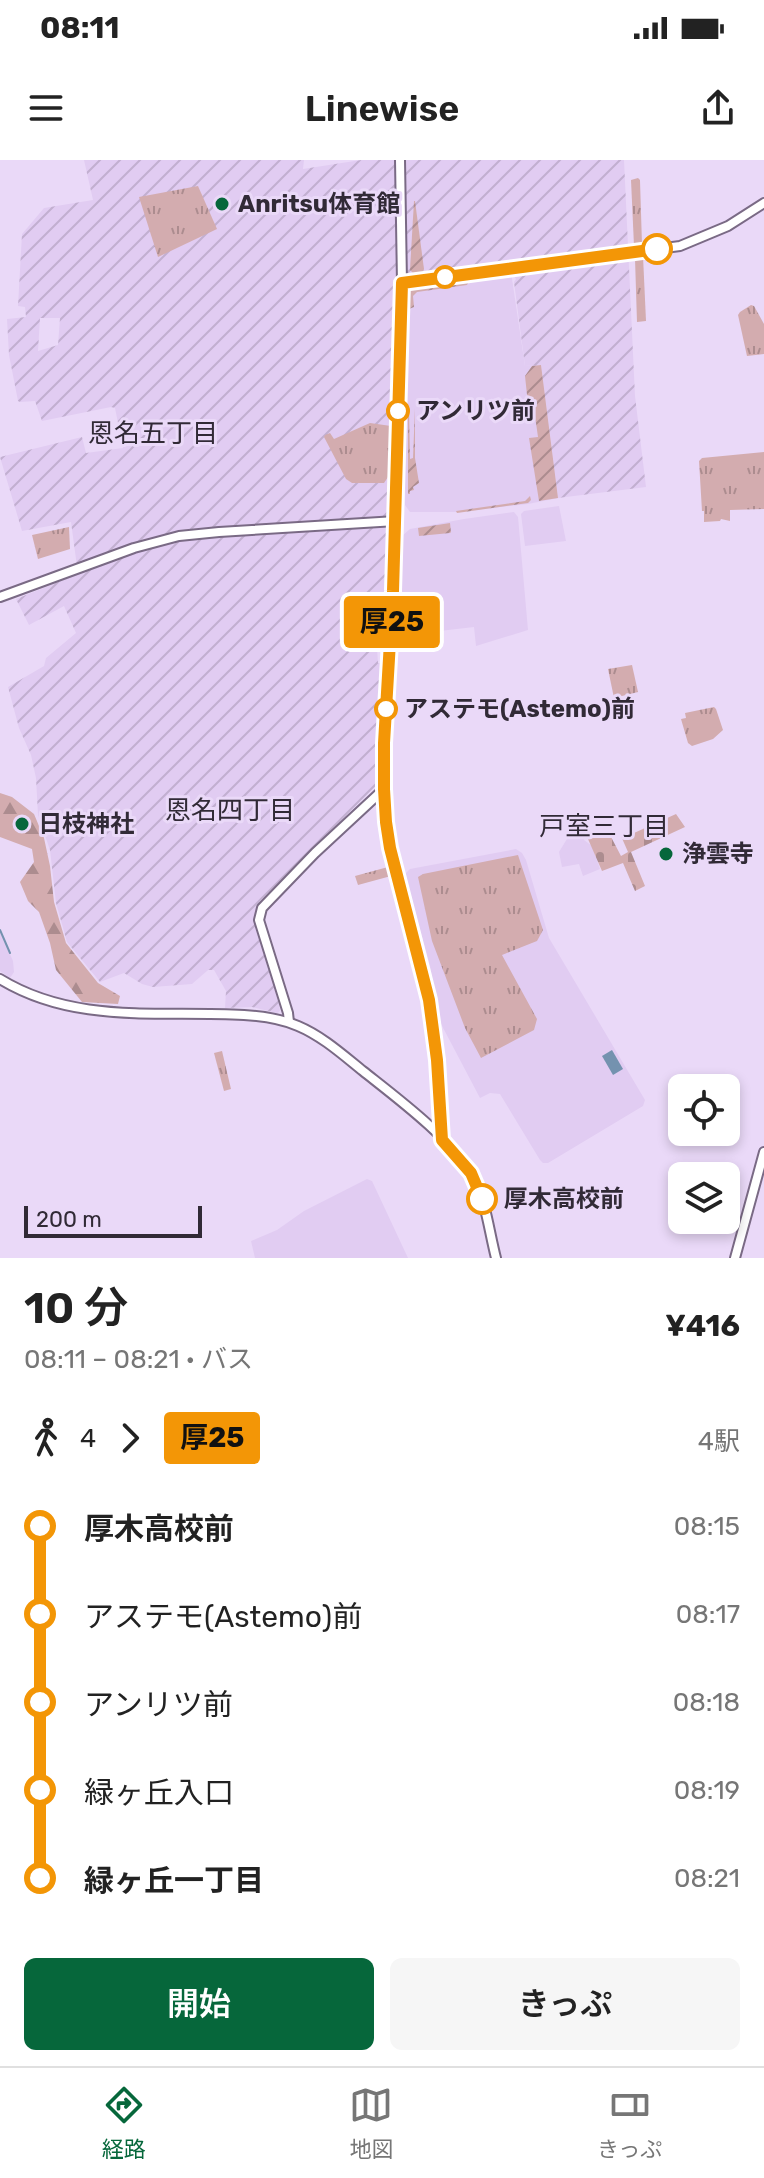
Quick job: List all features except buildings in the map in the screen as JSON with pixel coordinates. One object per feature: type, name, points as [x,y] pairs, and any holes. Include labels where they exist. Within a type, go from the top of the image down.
[{"type":"street","points":[[400,160],[402,283],[396,521],[384,789],[390,848],[429,1000],[437,1060],[442,1140]]},
{"type":"street","points":[[402,283],[680,246],[728,226],[764,203]]},
{"type":"street","points":[[0,597],[134,548],[179,536],[396,521]]},
{"type":"street","points":[[289,1022],[259,920],[262,908],[384,789]]},
{"type":"street","points":[[0,979],[34,997],[79,1009],[123,1014],[245,1015],[289,1022],[311,1033],[384,1088],[442,1140],[471,1173],[496,1258]]},
{"type":"street","points":[[735,1258],[764,1152]]},
{"type":"shaded area","points":[[84,160],[304,160],[303,169],[361,160],[624,160],[635,396],[646,487],[558,498],[541,365],[525,366],[516,279],[511,270],[393,280],[393,427],[384,634],[376,632],[378,663],[382,663],[376,786],[259,902],[255,923],[279,1004],[280,1011],[277,1013],[252,1007],[225,1008],[226,991],[214,970],[208,970],[192,984],[153,987],[124,973],[100,982],[67,942],[56,903],[50,850],[38,815],[31,755],[19,728],[8,687],[44,666],[46,658],[76,633],[64,606],[29,625],[16,599],[78,574],[71,522],[22,531],[0,457],[82,437],[86,453],[123,448],[115,408],[42,421],[35,401],[18,401],[9,355],[7,319],[26,317],[25,307],[18,306],[22,234],[44,208],[93,200]],"holes":[[[40,318],[60,318],[58,345],[38,351]]]},
{"type":"shaded area","points":[[511,272],[525,366],[541,364],[558,498],[455,512],[410,512],[405,505],[407,285]]},
{"type":"shaded area","points":[[559,506],[566,541],[525,546],[521,514]]},
{"type":"shaded area","points":[[514,512],[518,517],[528,630],[476,646],[474,627],[396,636],[402,536],[410,529]]},
{"type":"shaded area","points":[[582,831],[584,840],[592,846],[600,869],[583,876],[579,864],[562,867],[559,852],[570,834]]},
{"type":"shaded area","points":[[516,849],[526,860],[549,938],[645,1100],[643,1106],[548,1163],[540,1160],[500,1094],[490,1093],[480,1098],[440,1022],[430,966],[405,874],[410,869]]},
{"type":"shaded area","points":[[0,931],[13,961],[14,972],[10,978],[0,971]]},
{"type":"shaded area","points":[[367,1179],[372,1181],[408,1258],[255,1258],[251,1241],[277,1230],[304,1211]]},
{"type":"green space","points":[[638,178],[642,245],[634,246],[631,180]]},
{"type":"green space","points":[[198,186],[217,229],[158,257],[139,197]]},
{"type":"green space","points":[[414,201],[424,269],[423,272],[413,273],[410,270]]},
{"type":"green space","points":[[643,256],[646,321],[637,322],[635,259]]},
{"type":"green space","points":[[471,278],[467,285],[417,292],[413,296],[414,307],[409,309],[408,291],[418,284]]},
{"type":"green space","points":[[751,305],[764,324],[764,354],[747,356],[738,315]]},
{"type":"green space","points":[[541,365],[558,498],[539,501],[529,438],[538,437],[534,409],[528,404],[525,376],[532,366]]},
{"type":"green space","points":[[415,408],[415,458],[419,483],[408,494],[408,412],[410,459],[413,458]]},
{"type":"green space","points":[[370,423],[391,426],[390,474],[384,483],[352,483],[346,479],[324,437],[330,433],[334,439]]},
{"type":"green space","points":[[764,452],[764,509],[730,510],[730,521],[704,522],[699,461],[702,458]]},
{"type":"green space","points":[[530,496],[528,503],[456,511],[525,501]]},
{"type":"green space","points":[[450,523],[450,533],[419,536],[418,528]]},
{"type":"green space","points":[[69,527],[70,549],[38,559],[32,535]]},
{"type":"green space","points":[[632,665],[638,692],[614,698],[608,669]]},
{"type":"green space","points":[[714,707],[723,730],[713,739],[692,746],[688,743],[681,719],[686,718],[685,713]]},
{"type":"green space","points":[[0,793],[12,797],[34,814],[44,838],[54,902],[66,943],[98,983],[120,996],[118,1004],[82,1002],[56,970],[39,912],[28,901],[20,882],[34,862],[32,849],[0,837]]},
{"type":"green space","points":[[676,814],[685,827],[631,852],[645,886],[635,891],[623,863],[602,871],[588,839],[610,835],[621,856],[628,852],[621,836]]},
{"type":"green space","points":[[518,855],[543,930],[537,941],[502,955],[537,1019],[534,1030],[481,1058],[465,1028],[432,941],[418,877]]},
{"type":"green space","points":[[388,867],[391,876],[358,885],[355,876]]},
{"type":"green space","points":[[222,1051],[231,1089],[224,1091],[214,1053]]},
{"type":"water","points":[[612,1050],[623,1069],[613,1075],[602,1056]]},
{"type":"waterway","points":[[0,930],[10,953]]},
{"type":"bus line","name":"厚25","points":[[482,1199],[471,1173],[442,1140],[437,1060],[429,1000],[386,822],[384,743],[393,591],[402,283],[657,249]]},
{"type":"place","name":"Anritsu体育館","points":[[222,204]]},
{"type":"place","name":"アンリツ前","points":[[398,411]]},
{"type":"place","name":"アステモ(Astemo)前","points":[[386,709]]},
{"type":"place","name":"日枝神社","points":[[22,824]]},
{"type":"place","name":"浄雲寺","points":[[666,854]]},
{"type":"place","name":"厚木高校前","points":[[482,1199]]},
{"type":"district","name":"恩名五丁目","points":[[153,433]]},
{"type":"district","name":"恩名四丁目","points":[[230,810]]},
{"type":"district","name":"戸室三丁目","points":[[604,826]]}]
